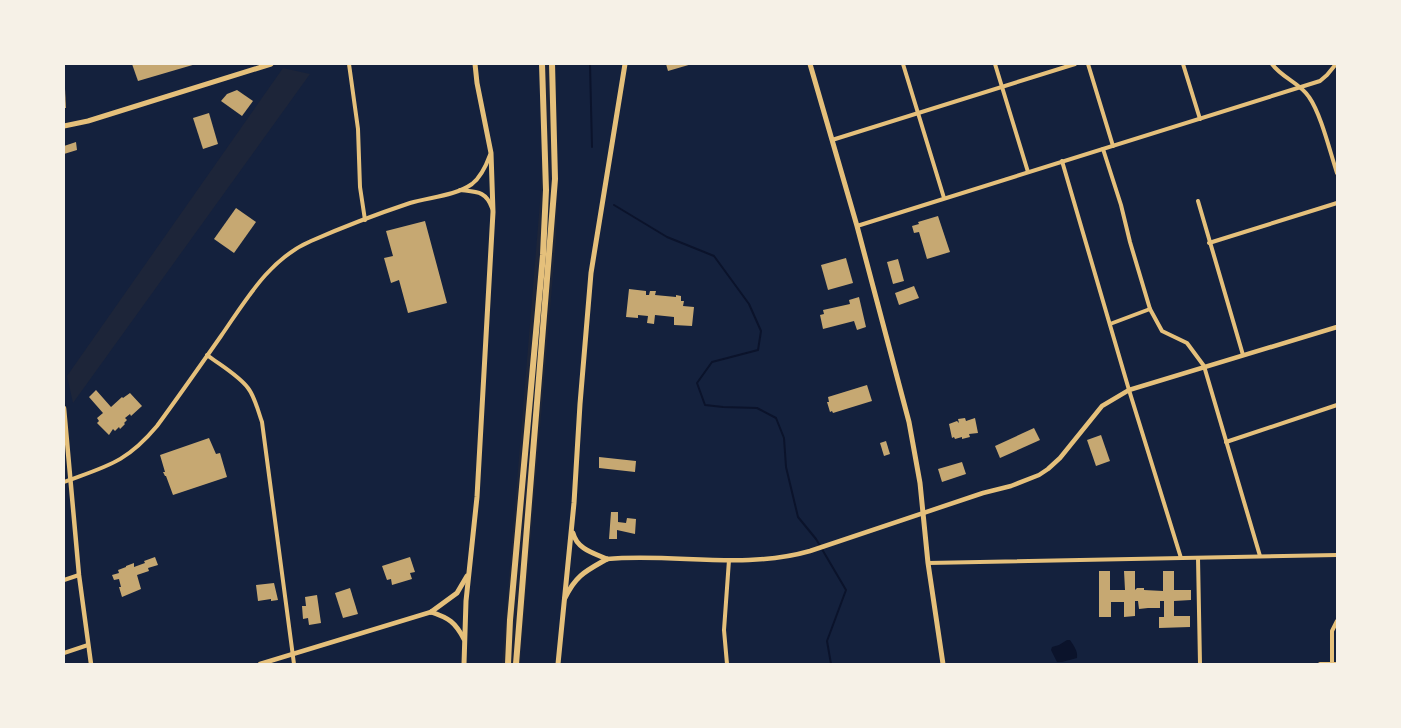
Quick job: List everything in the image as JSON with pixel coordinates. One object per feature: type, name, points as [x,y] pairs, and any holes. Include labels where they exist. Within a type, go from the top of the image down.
[{"type":"highway","points":[[508,664],[544,255],[546,190],[542,64]]},
{"type":"highway","points":[[516,664],[555,178],[552,64]]},
{"type":"main road","points":[[64,126],[88,121],[271,64]]},
{"type":"main road","points":[[464,664],[469,572],[477,497],[493,212],[491,153],[475,64]]},
{"type":"main road","points":[[558,664],[571,529],[591,274],[625,64]]},
{"type":"main road","points":[[810,64],[857,226],[909,422],[920,483],[928,563],[944,664]]},
{"type":"main road","points":[[571,529],[575,540],[583,548],[607,559]]},
{"type":"main road","points":[[563,603],[575,580],[585,571],[607,559]]},
{"type":"main road","points":[[431,612],[457,593],[469,572]]},
{"type":"main road","points":[[431,612],[451,620],[459,628],[465,641]]},
{"type":"street","points":[[349,64],[358,129],[360,187],[365,220]]},
{"type":"street","points":[[902,64],[944,198]]},
{"type":"street","points":[[995,64],[1028,172]]},
{"type":"street","points":[[832,140],[1075,64]]},
{"type":"street","points":[[1088,64],[1113,146]]},
{"type":"street","points":[[1183,64],[1200,119]]},
{"type":"street","points":[[1272,64],[1284,77],[1301,87],[1310,97],[1317,111],[1337,173]]},
{"type":"street","points":[[857,226],[1320,81],[1327,76],[1336,64]]},
{"type":"street","points":[[1103,149],[1150,309],[1162,331],[1187,343],[1204,366],[1260,556]]},
{"type":"street","points":[[64,482],[104,469],[125,457],[143,443],[254,288],[274,264],[291,250],[312,240],[411,203],[460,190],[472,184],[481,174],[491,153]]},
{"type":"street","points":[[1062,161],[1129,390],[1181,558]]},
{"type":"street","points":[[460,190],[483,195],[489,200],[493,212]]},
{"type":"street","points":[[1198,202],[1243,355]]},
{"type":"street","points":[[1209,243],[1337,203]]},
{"type":"street","points":[[1110,324],[1150,309]]},
{"type":"street","points":[[607,559],[634,556],[729,560],[770,559],[810,551],[983,493],[1011,486],[1038,475],[1055,464],[1102,406],[1129,390],[1337,327]]},
{"type":"street","points":[[207,355],[248,388],[255,401],[262,422],[294,664]]},
{"type":"street","points":[[1226,442],[1337,405]]},
{"type":"street","points":[[64,408],[79,575],[91,664]]},
{"type":"street","points":[[928,563],[1337,554]]},
{"type":"street","points":[[1198,558],[1200,664]]},
{"type":"street","points":[[727,664],[724,630],[729,560]]},
{"type":"street","points":[[64,580],[79,575]]},
{"type":"street","points":[[260,664],[431,612]]},
{"type":"street","points":[[1332,664],[1332,631],[1337,621]]},
{"type":"street","points":[[64,653],[88,645]]},
{"type":"street","points":[[1320,664],[1337,664]]},
{"type":"shaded area","points":[[539,64],[556,64],[558,175],[556,239],[520,664],[502,664],[541,190],[542,133]]},
{"type":"shaded area","points":[[283,68],[310,74],[73,403],[67,376]]},
{"type":"shaded area","points":[[1070,640],[1074,646],[1077,658],[1057,662],[1051,650],[1052,647]]},
{"type":"building","points":[[132,64],[196,64],[138,81]]},
{"type":"building","points":[[666,64],[692,64],[668,71]]},
{"type":"building","points":[[65,89],[66,108],[64,108]]},
{"type":"building","points":[[237,90],[253,101],[242,116],[221,101],[227,94]]},
{"type":"building","points":[[209,113],[218,144],[203,149],[193,118]]},
{"type":"building","points":[[76,142],[77,150],[64,154],[64,146]]},
{"type":"building","points":[[236,208],[256,222],[234,253],[214,239]]},
{"type":"building","points":[[938,216],[950,252],[927,259],[919,232],[914,233],[912,226],[919,224],[918,222]]},
{"type":"building","points":[[425,221],[447,303],[408,313],[399,280],[391,283],[384,258],[393,256],[386,231]]},
{"type":"building","points":[[846,258],[853,283],[828,290],[821,265]]},
{"type":"building","points":[[898,259],[904,281],[893,284],[887,262]]},
{"type":"building","points":[[914,286],[919,298],[899,305],[895,293]]},
{"type":"building","points":[[629,289],[646,291],[646,295],[649,295],[650,291],[656,291],[655,295],[681,296],[681,301],[684,301],[683,306],[694,307],[692,326],[674,325],[674,317],[655,315],[654,324],[647,323],[648,316],[638,315],[638,318],[626,317]]},
{"type":"building","points":[[859,297],[866,327],[857,330],[854,321],[823,329],[820,315],[824,314],[823,310],[850,304],[849,300]]},
{"type":"building","points":[[867,385],[872,401],[833,413],[832,411],[830,412],[827,402],[829,402],[828,397]]},
{"type":"building","points":[[96,390],[111,407],[122,397],[130,393],[142,406],[131,416],[130,414],[125,418],[127,420],[120,429],[119,427],[115,431],[113,429],[109,435],[97,423],[99,421],[97,418],[103,413],[89,397]]},
{"type":"building","points":[[965,418],[966,421],[975,418],[978,433],[969,434],[970,437],[962,439],[962,437],[952,438],[949,424],[957,421],[959,423],[958,419]]},
{"type":"building","points":[[1034,428],[1040,440],[1000,458],[995,446]]},
{"type":"building","points":[[1101,435],[1110,461],[1096,466],[1087,440]]},
{"type":"building","points":[[209,438],[216,454],[220,453],[227,477],[173,495],[163,472],[165,472],[160,455]]},
{"type":"building","points":[[886,441],[890,454],[884,456],[880,443]]},
{"type":"building","points":[[599,457],[636,461],[635,472],[599,468]]},
{"type":"building","points":[[962,462],[966,474],[942,482],[938,469]]},
{"type":"building","points":[[611,512],[618,512],[618,522],[626,523],[627,518],[636,519],[635,534],[617,530],[617,539],[609,539]]},
{"type":"building","points":[[155,557],[158,565],[148,568],[149,571],[137,575],[141,589],[122,597],[119,579],[114,580],[112,575],[119,573],[118,570],[126,566],[134,563],[134,567]]},
{"type":"building","points":[[410,557],[415,572],[410,573],[412,579],[392,585],[391,579],[387,580],[382,566]]},
{"type":"building","points":[[1099,571],[1110,571],[1110,590],[1125,590],[1124,571],[1135,571],[1135,590],[1137,588],[1144,588],[1144,590],[1163,591],[1163,571],[1174,571],[1174,590],[1191,590],[1191,600],[1174,601],[1174,616],[1190,616],[1190,627],[1159,628],[1159,617],[1164,617],[1164,601],[1160,601],[1160,608],[1139,609],[1138,601],[1135,601],[1135,616],[1124,617],[1124,602],[1111,602],[1111,617],[1099,617]]},
{"type":"building","points":[[274,583],[278,600],[258,601],[256,585]]},
{"type":"building","points":[[350,588],[358,614],[343,618],[335,593]]},
{"type":"building","points":[[317,595],[321,623],[309,625],[308,618],[303,619],[302,606],[306,606],[305,597]]},
{"type":"waterway","points":[[590,64],[592,147]]},
{"type":"waterway","points":[[614,205],[667,237],[714,256],[749,304],[761,331],[758,350],[712,362],[697,383],[705,405],[757,408],[776,418],[784,438],[786,467],[798,517],[816,539],[846,590],[827,641],[831,664]]}]
